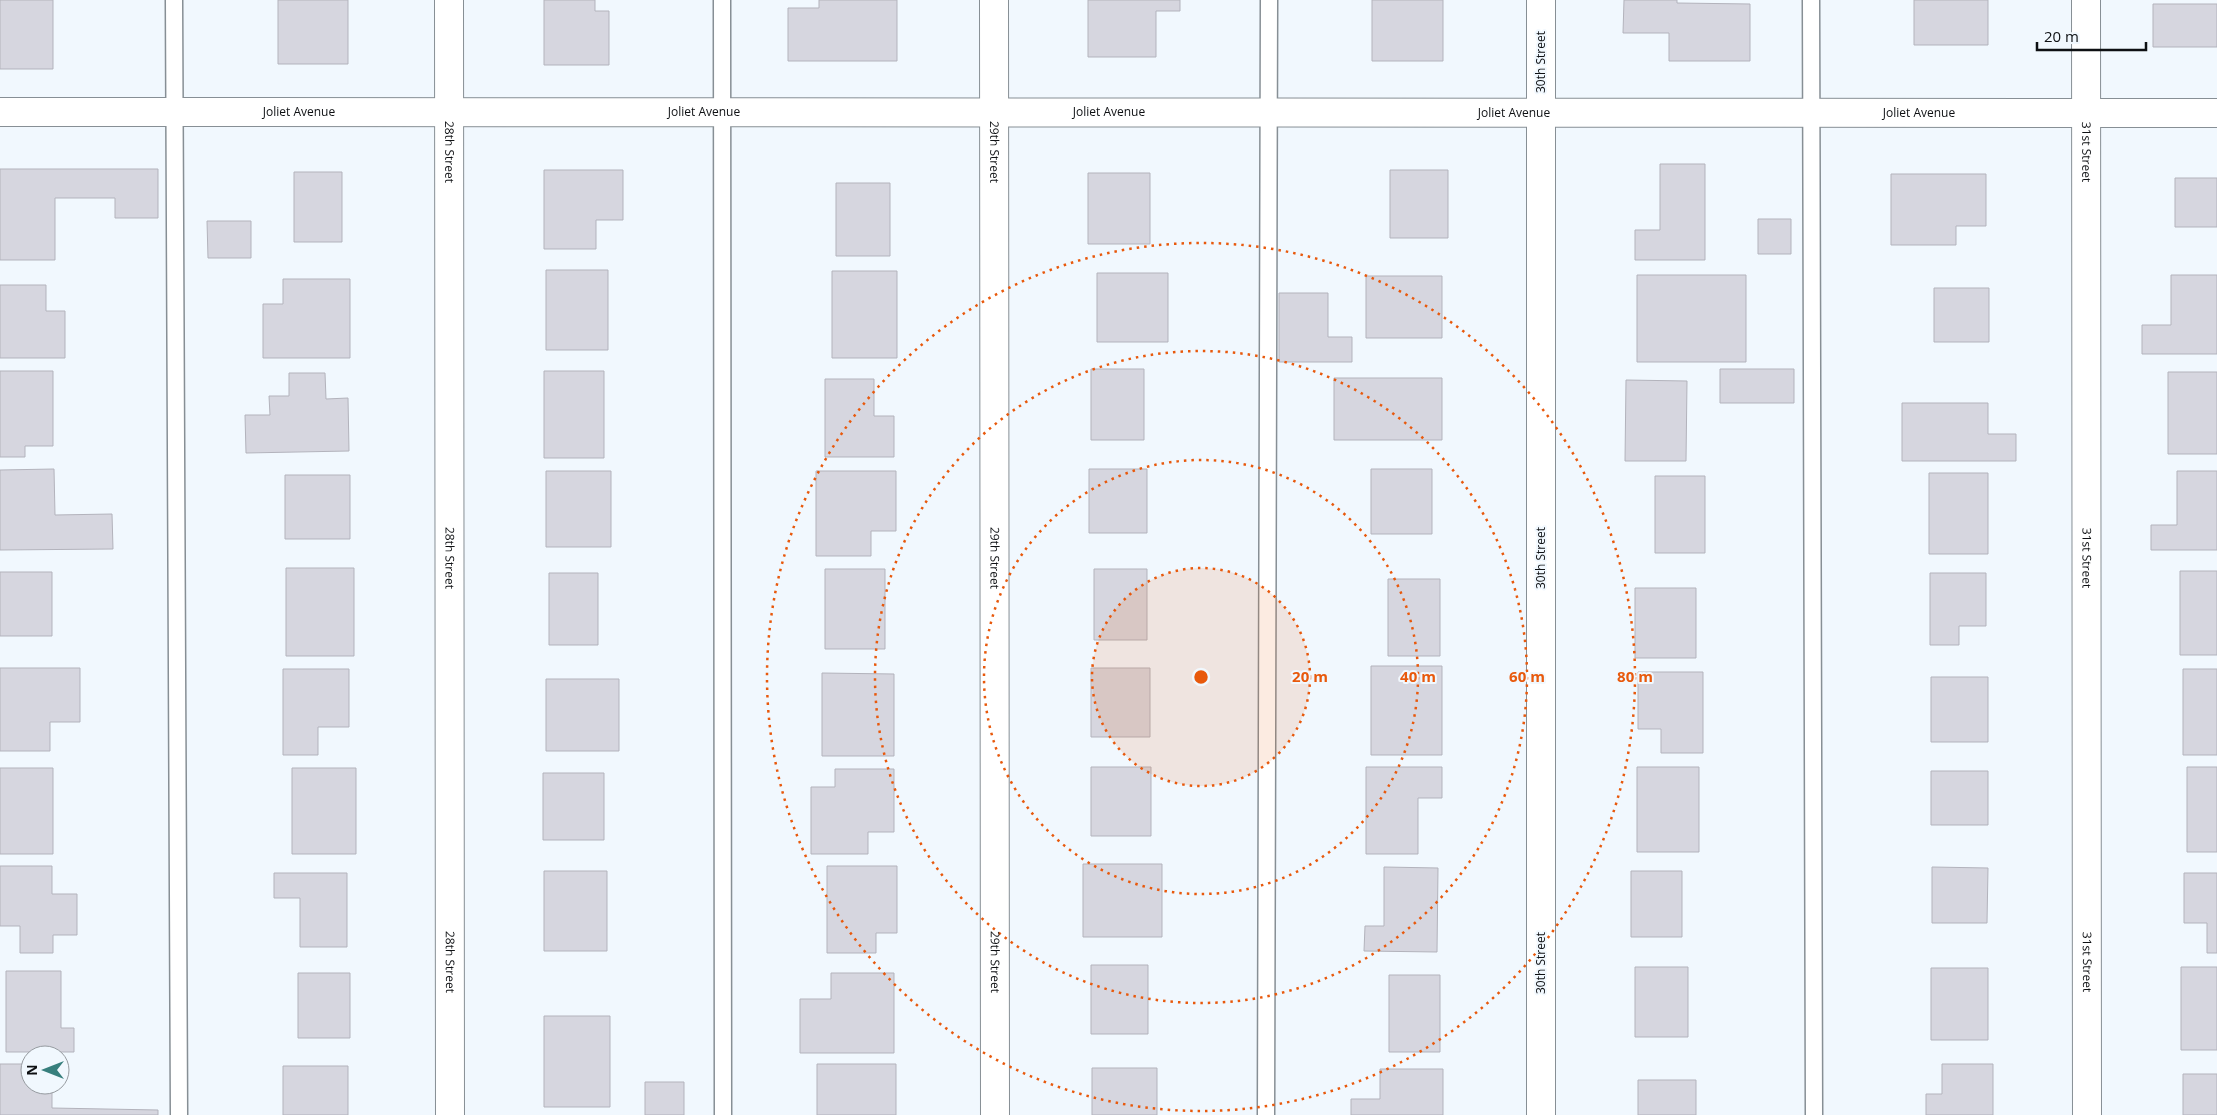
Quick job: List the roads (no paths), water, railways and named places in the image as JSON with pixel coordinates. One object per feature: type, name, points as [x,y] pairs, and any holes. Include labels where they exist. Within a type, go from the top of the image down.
[{"type":"street","name":"28th Street","points":[[450,0],[450,1115]]},
{"type":"street","name":"29th Street","points":[[994,0],[995,1115]]},
{"type":"street","name":"30th Street","points":[[1541,0],[1541,1115]]},
{"type":"street","name":"31st Street","points":[[2086,0],[2087,1115]]},
{"type":"street","name":"Joliet Avenue","points":[[0,112],[2217,113]]},
{"type":"lane","points":[[174,0],[179,1115]]},
{"type":"lane","points":[[722,0],[723,1115]]},
{"type":"lane","points":[[1266,1115],[1269,0]]},
{"type":"lane","points":[[1811,0],[1814,1115]]}]
